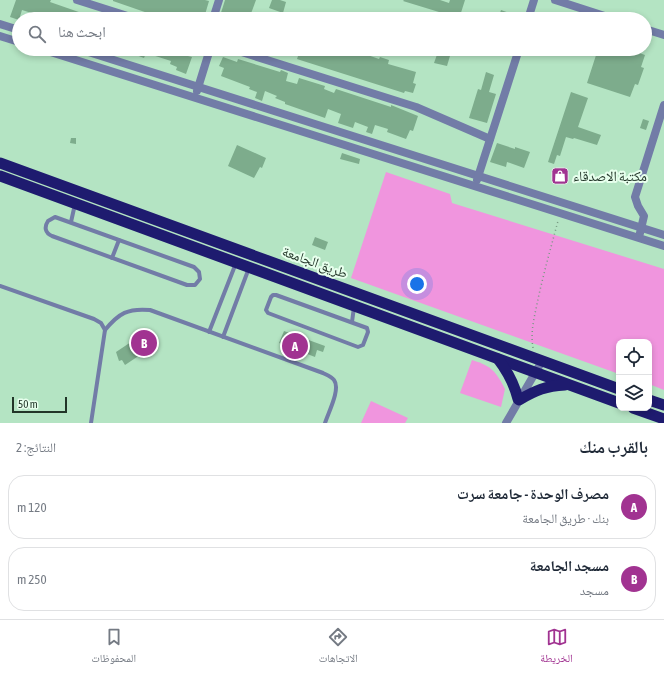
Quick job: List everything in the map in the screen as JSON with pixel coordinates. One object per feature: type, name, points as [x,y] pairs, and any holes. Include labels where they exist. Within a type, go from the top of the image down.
[{"type":"highway","name":"طريق الجامعة","points":[[0,162],[616,388]]},
{"type":"highway","name":"طريق الجامعة","points":[[0,176],[616,402]]},
{"type":"highway","points":[[498,359],[512,378],[517,402],[535,390],[570,385]]},
{"type":"highway","points":[[652,401],[664,406]]},
{"type":"highway","points":[[641,411],[664,419]]},
{"type":"street","points":[[77,0],[115,12]]},
{"type":"street","points":[[215,12],[219,0]]},
{"type":"street","points":[[530,12],[534,0]]},
{"type":"street","points":[[555,0],[592,12]]},
{"type":"street","points":[[0,24],[12,28]]},
{"type":"street","points":[[652,31],[664,35]]},
{"type":"street","points":[[0,36],[12,40]]},
{"type":"street","points":[[63,56],[664,246]]},
{"type":"street","points":[[101,56],[664,234]]},
{"type":"street","points":[[195,98],[208,56]]},
{"type":"street","points":[[254,56],[416,107],[490,139]]},
{"type":"street","points":[[475,186],[517,56]]},
{"type":"street","points":[[638,238],[642,228],[644,216],[635,197],[664,105]]},
{"type":"street","points":[[506,423],[539,360]]},
{"type":"lane","points":[[71,222],[75,204]]},
{"type":"lane","points":[[55,217],[71,222],[194,267],[199,272],[200,280],[195,285],[187,286],[52,236],[46,231],[46,224],[51,218],[55,217]]},
{"type":"lane","points":[[112,258],[119,240]]},
{"type":"lane","points":[[209,332],[236,263]]},
{"type":"lane","points":[[223,336],[249,268]]},
{"type":"lane","points":[[0,286],[94,319],[101,323],[105,330]]},
{"type":"lane","points":[[276,295],[352,322],[368,330],[361,347],[268,313],[266,310],[271,297],[276,295]]},
{"type":"lane","points":[[352,322],[354,306]]},
{"type":"lane","points":[[91,423],[105,330],[114,320],[124,313],[137,309],[150,310],[323,373],[334,380],[336,386],[336,392],[325,423]]},
{"type":"path","points":[[539,360],[532,340],[533,320],[560,213]]},
{"type":"shaded area","points":[[386,172],[450,194],[452,203],[664,269],[664,390],[652,385],[652,339],[616,339],[616,373],[351,278]]},
{"type":"shaded area","points":[[472,360],[489,367],[499,378],[505,389],[501,407],[460,393]]},
{"type":"shaded area","points":[[371,401],[408,418],[405,423],[361,423]]},
{"type":"building","points":[[16,0],[51,0],[50,2],[79,12],[28,12],[22,10],[21,12],[12,12],[12,18],[10,17]]},
{"type":"building","points":[[225,0],[256,0],[252,12],[221,12]]},
{"type":"building","points":[[272,0],[286,2],[283,12],[269,8]]},
{"type":"building","points":[[440,0],[449,3],[450,0],[465,0],[461,12],[439,12],[403,1]]},
{"type":"building","points":[[113,1],[209,1],[206,12],[145,12]]},
{"type":"building","points":[[155,56],[192,57],[186,74],[176,70],[177,67],[170,64],[171,61]]},
{"type":"building","points":[[298,56],[370,56],[379,59],[380,57],[389,60],[388,64],[416,72],[413,83],[416,84],[413,93],[405,91],[404,93],[297,59]]},
{"type":"building","points":[[436,56],[450,56],[447,66],[434,63]]},
{"type":"building","points":[[596,56],[645,56],[641,67],[644,68],[638,85],[635,84],[630,97],[587,83]]},
{"type":"building","points":[[223,57],[237,62],[238,59],[280,72],[281,70],[288,73],[286,81],[297,84],[299,78],[325,86],[324,89],[334,93],[336,89],[391,107],[391,105],[418,116],[413,131],[410,130],[406,139],[387,132],[388,129],[375,125],[372,134],[366,132],[368,127],[355,122],[353,128],[338,123],[341,114],[328,109],[325,118],[285,104],[285,102],[275,98],[277,96],[265,91],[262,101],[255,98],[257,92],[249,89],[250,87],[221,76],[224,68],[219,66]]},
{"type":"building","points":[[486,72],[494,75],[489,92],[496,94],[487,123],[469,118],[478,89],[481,90]]},
{"type":"building","points":[[571,92],[588,98],[578,127],[601,135],[597,145],[566,137],[560,156],[557,155],[554,164],[548,162]]},
{"type":"building","points":[[643,119],[649,121],[646,130],[640,128]]},
{"type":"building","points":[[71,138],[76,138],[76,144],[70,143]]},
{"type":"building","points":[[497,143],[530,152],[524,168],[507,162],[506,167],[490,162]]},
{"type":"building","points":[[237,145],[266,158],[262,168],[260,167],[254,178],[228,166]]},
{"type":"building","points":[[342,153],[360,159],[359,164],[340,159]]},
{"type":"building","points":[[315,237],[328,242],[325,250],[312,245]]},
{"type":"building","points":[[284,331],[325,346],[323,352],[317,350],[315,357],[279,343]]},
{"type":"building","points":[[137,338],[149,349],[125,365],[122,360],[119,361],[116,352]]},
{"type":"place","name":"مكتبة الاصدقاء","points":[[560,176]]},
{"type":"place","name":"مسجد الجامعة","points":[[144,343]]},
{"type":"place","name":"مصرف الوحدة - جامعة سرت","points":[[295,346]]}]
